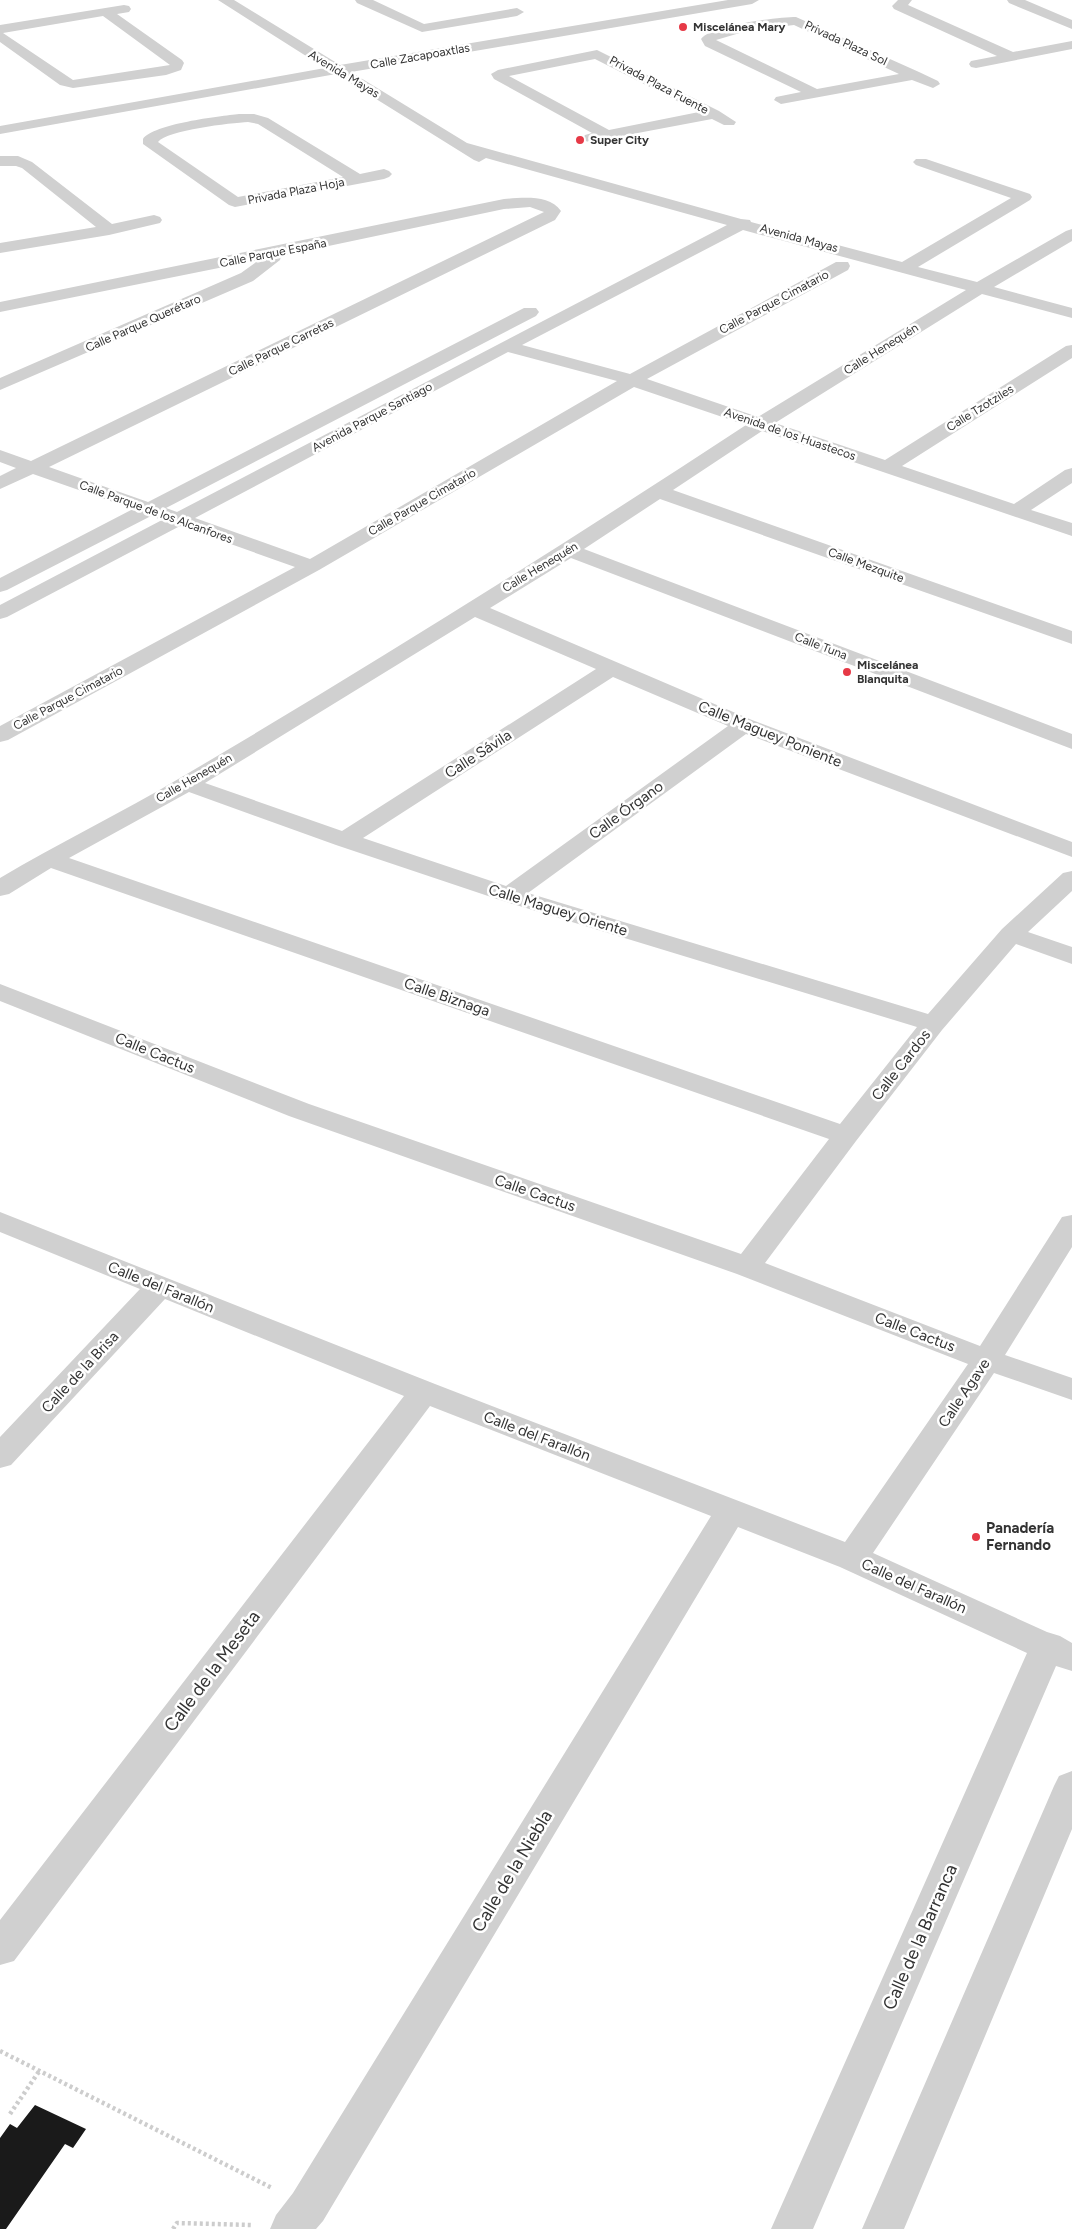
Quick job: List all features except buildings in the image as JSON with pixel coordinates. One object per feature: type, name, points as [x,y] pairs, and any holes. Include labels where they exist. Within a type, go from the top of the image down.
[{"type":"street","name":"Avenida Mayas","points":[[225,0],[500,171],[513,177]]},
{"type":"street","points":[[362,0],[422,28],[517,12],[496,0]]},
{"type":"street","points":[[682,0],[746,28]]},
{"type":"street","name":"Calle Zacapoaxtlas","points":[[0,130],[338,70],[752,0]]},
{"type":"street","points":[[905,0],[899,6],[1012,57]]},
{"type":"street","points":[[1014,0],[1072,25]]},
{"type":"street","points":[[0,29],[125,9]]},
{"type":"street","points":[[0,36],[68,84],[78,85],[166,72],[176,67],[177,63],[105,12]]},
{"type":"street","points":[[476,19],[535,56]]},
{"type":"street","name":"Privada Plaza Sol","points":[[816,94],[708,41],[714,34],[784,21],[800,22],[933,84]]},
{"type":"street","points":[[976,64],[1072,45]]},
{"type":"street","name":"Privada Plaza Fuente","points":[[607,135],[498,75],[535,56],[603,55],[729,122]]},
{"type":"street","name":"Privada Plaza Sol","points":[[780,100],[914,75]]},
{"type":"street","points":[[125,78],[190,127]]},
{"type":"street","name":"Privada Plaza Fuente","points":[[587,138],[714,114]]},
{"type":"street","name":"Privada Plaza Hoja","points":[[357,179],[259,119],[241,118],[190,127],[157,135],[150,139],[149,142],[235,202],[384,174]]},
{"type":"street","name":"Avenida Mayas","points":[[464,147],[618,191],[744,223],[1072,313]]},
{"type":"street","points":[[0,161],[18,161],[27,165],[109,230]]},
{"type":"street","points":[[906,267],[1024,197],[921,162]]},
{"type":"street","name":"Avenida Mayas","points":[[534,183],[576,189],[618,191]]},
{"type":"street","name":"Calle Parque España","points":[[0,307],[281,252],[504,204],[530,202],[547,206]]},
{"type":"street","name":"Calle Parque Carretas","points":[[0,483],[549,217],[553,211],[547,206]]},
{"type":"street","points":[[684,235],[719,217]]},
{"type":"street","points":[[0,248],[109,230],[154,220]]},
{"type":"street","name":"Avenida Parque Santiago","points":[[0,612],[744,223]]},
{"type":"street","name":"Calle Henequén","points":[[0,889],[49,859],[186,784],[569,550],[760,424],[980,288],[1072,234]]},
{"type":"street","name":"Calle Parque Querétaro","points":[[0,386],[247,277],[281,252]]},
{"type":"street","name":"Calle Parque Cimatario","points":[[0,735],[312,566],[632,380],[842,266]]},
{"type":"street","name":"Avenida Parque Santiago","points":[[0,586],[550,302]]},
{"type":"street","name":"Avenida de los Huastecos","points":[[506,346],[632,380],[1072,530]]},
{"type":"street","name":"Calle Tzotziles","points":[[888,466],[1072,350]]},
{"type":"street","name":"Calle Parque de los Alcanfores","points":[[0,456],[177,520],[312,566]]},
{"type":"street","points":[[1016,511],[1072,474]]},
{"type":"street","name":"Calle Mezquite","points":[[659,492],[1072,638]]},
{"type":"street","name":"Calle Tuna","points":[[569,550],[1072,742]]},
{"type":"street","name":"Calle Maguey Poniente","points":[[472,608],[744,725],[1072,850]]},
{"type":"street","name":"Calle Sávila","points":[[344,840],[612,668]]},
{"type":"street","name":"Calle Órgano","points":[[509,895],[744,725]]},
{"type":"street","name":"Calle Maguey Oriente","points":[[186,784],[344,840],[509,895],[933,1024]]},
{"type":"street","name":"Calle Biznaga","points":[[49,859],[846,1135]]},
{"type":"street","name":"Calle Cardos","points":[[747,1267],[846,1135],[933,1024],[1011,934],[1072,878]]},
{"type":"street","points":[[1011,934],[1072,956]]},
{"type":"street","name":"Calle Cactus","points":[[0,992],[299,1110],[747,1267],[987,1360],[1072,1389]]},
{"type":"street","name":"Calle del Farallón","points":[[0,1222],[424,1392],[852,1558],[1060,1651]]},
{"type":"street","name":"Calle Agave","points":[[852,1558],[987,1360],[1072,1224]]},
{"type":"street","name":"Calle de la Brisa","points":[[0,1457],[159,1287]]},
{"type":"street","name":"Calle de la Meseta","points":[[0,1949],[424,1392]]},
{"type":"street","name":"Calle de la Niebla","points":[[297,2220],[730,1512]]},
{"type":"street","name":"Calle de la Barranca","points":[[792,2229],[1060,1651]]},
{"type":"street","points":[[883,2229],[1072,1786]]},
{"type":"path","points":[[0,2051],[40,2070],[297,2220]]},
{"type":"path","points":[[10,2114],[40,2070]]},
{"type":"path","points":[[173,2229],[177,2223],[297,2220]]},
{"type":"place","name":"Miscelánea Mary","points":[[683,27]]},
{"type":"place","name":"Super City","points":[[580,140]]},
{"type":"place","name":"Miscelánea Blanquita","points":[[847,672]]},
{"type":"place","name":"Panadería Fernando","points":[[976,1537]]}]
